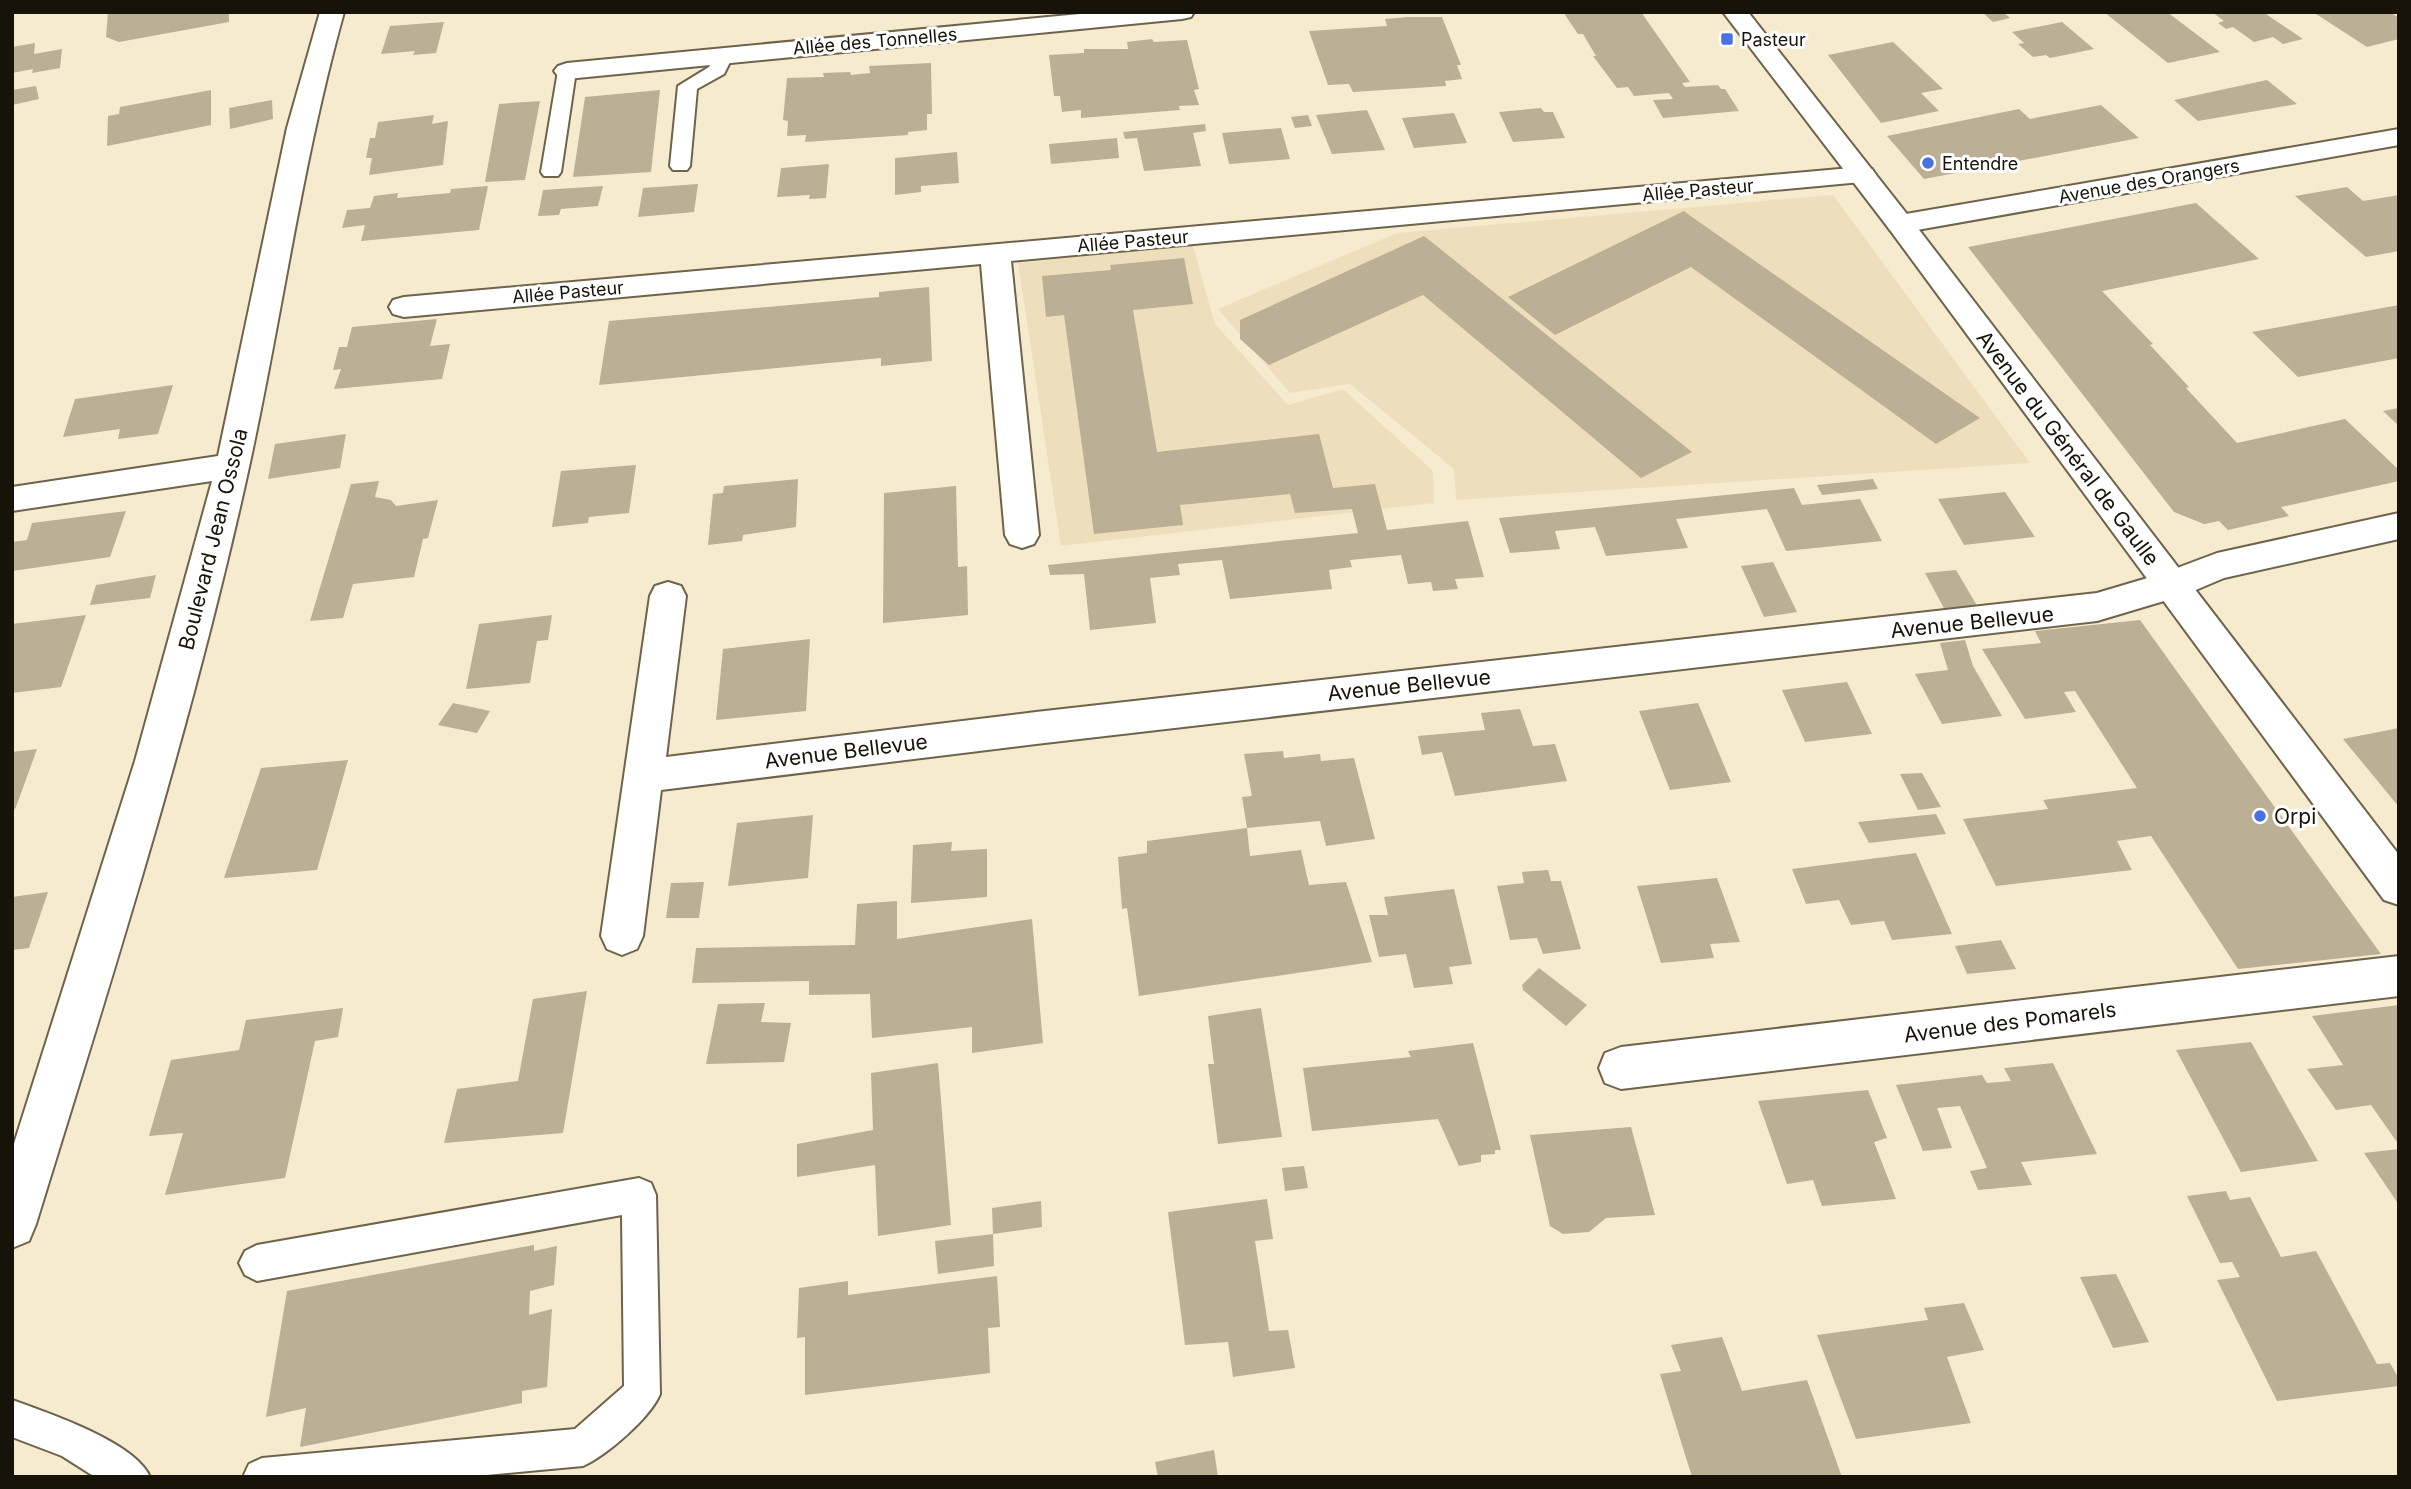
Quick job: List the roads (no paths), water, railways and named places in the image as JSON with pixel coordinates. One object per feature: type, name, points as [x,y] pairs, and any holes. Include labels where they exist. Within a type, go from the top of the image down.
[{"type":"street","name":"Boulevard Jean Ossola","points":[[12,1224],[196,617],[233,466],[289,172],[318,54],[332,12]]},
{"type":"street","name":"Allée des Tonnelles","points":[[566,71],[1182,12]]},
{"type":"street","name":"Avenue du Général de Gaulle","points":[[1735,12],[1900,224],[2399,887]]},
{"type":"street","name":"Avenue des Orangers","points":[[1900,224],[2399,137]]},
{"type":"street","name":"Allée Pasteur","points":[[404,307],[1862,176]]},
{"type":"street","points":[[995,253],[1022,535]]},
{"type":"street","points":[[12,499],[233,466]]},
{"type":"street","name":"Avenue Bellevue","points":[[645,776],[1036,728],[2097,607],[2171,585],[2217,566],[2399,526]]},
{"type":"street","points":[[622,936],[668,596]]},
{"type":"street","name":"Avenue des Pomarels","points":[[1621,1068],[2399,976]]},
{"type":"street","name":"Boulevard Jean Ossola","points":[[12,1155],[64,1058]]},
{"type":"lane","points":[[680,166],[688,86],[717,70],[724,56]]},
{"type":"lane","points":[[551,172],[566,71]]},
{"type":"lane","points":[[257,1263],[639,1195],[642,1394],[583,1447],[262,1477]]},
{"type":"lane","points":[[12,1418],[74,1442],[131,1477]]},
{"type":"place","name":"Pasteur","points":[[1727,39]]},
{"type":"place","name":"Entendre","points":[[1928,163]]},
{"type":"place","name":"Orpi","points":[[2260,816]]}]
